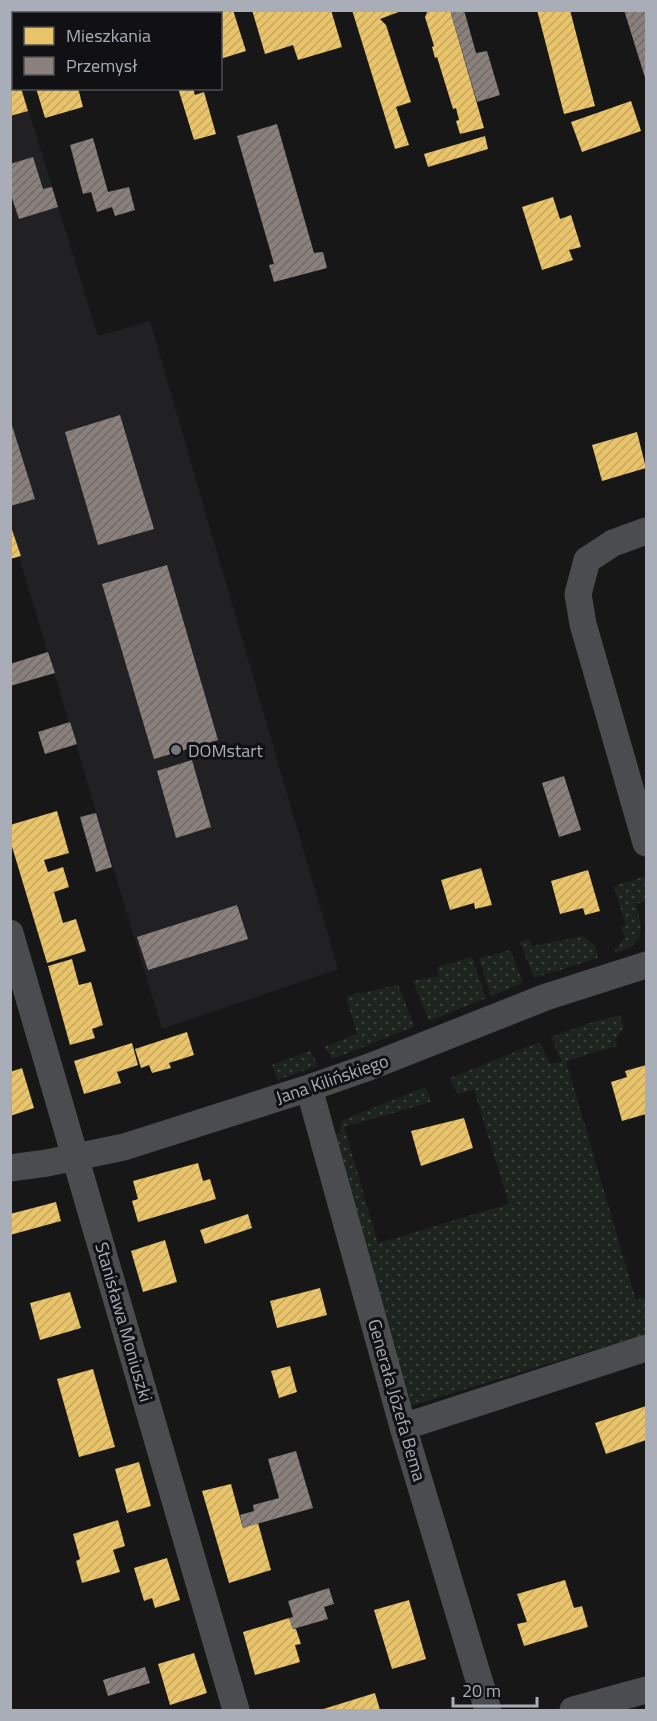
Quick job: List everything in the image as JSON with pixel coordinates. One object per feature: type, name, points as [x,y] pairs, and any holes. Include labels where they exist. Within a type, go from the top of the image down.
[{"type":"street","points":[[646,531],[613,543],[587,561],[578,594],[583,624],[646,843]]},
{"type":"street","name":"Stanisława Moniuszki","points":[[10,933],[236,1710]]},
{"type":"street","name":"Jana Kilińskiego","points":[[10,1168],[124,1147],[309,1088],[369,1067],[546,997],[646,965]]},
{"type":"street","name":"Generała Józefa Bema","points":[[309,1088],[403,1427],[488,1710]]},
{"type":"street","points":[[403,1427],[646,1348]]},
{"type":"street","points":[[573,1710],[646,1689]]},
{"type":"shaded area","name":"DOMstart","points":[[12,76],[12,90],[22,90],[98,336],[150,321],[338,969],[162,1029],[11,531],[10,77]]},
{"type":"shaded area","points":[[646,876],[646,901],[636,904],[640,935],[633,945],[616,953],[615,950],[625,938],[621,927],[625,924],[614,886]]},
{"type":"shaded area","points":[[583,936],[595,945],[598,958],[534,978],[520,942],[529,939],[532,946]]},
{"type":"shaded area","points":[[510,950],[523,983],[491,996],[479,959]]},
{"type":"shaded area","points":[[472,957],[486,998],[429,1021],[413,981],[439,976],[437,967]]},
{"type":"shaded area","points":[[398,985],[413,1027],[333,1059],[324,1047],[357,1034],[346,996]]},
{"type":"shaded area","points":[[620,1015],[624,1027],[615,1040],[617,1046],[566,1061],[636,1300],[646,1297],[646,1334],[410,1406],[334,1136],[340,1132],[341,1123],[345,1119],[426,1087],[431,1102],[344,1127],[378,1243],[509,1204],[474,1090],[457,1094],[450,1078],[540,1042],[550,1064],[562,1062],[551,1037]]},
{"type":"shaded area","points":[[310,1051],[317,1066],[277,1080],[272,1065]]},
{"type":"building: Mieszkania","points":[[233,10],[246,51],[222,58],[222,12],[220,12]]},
{"type":"building: Mieszkania","points":[[252,10],[331,10],[342,47],[298,60],[293,45],[265,54]]},
{"type":"building: Mieszkania","points":[[352,10],[404,10],[380,19],[386,25],[411,102],[396,107],[409,145],[395,149]]},
{"type":"building: Mieszkania","points":[[428,10],[450,10],[484,128],[460,134],[456,121],[459,120],[456,108],[453,109],[432,47],[434,46],[425,17]]},
{"type":"building: Mieszkania","points":[[537,10],[570,10],[595,106],[564,114]]},
{"type":"building: Mieszkania","points":[[12,76],[12,90],[22,90],[28,111],[10,116],[10,77]]},
{"type":"building: Mieszkania","points":[[37,90],[79,90],[83,107],[45,118]]},
{"type":"building: Mieszkania","points":[[179,90],[194,90],[195,95],[204,92],[216,134],[194,140]]},
{"type":"building: Mieszkania","points":[[631,101],[641,131],[582,152],[571,122]]},
{"type":"building: Mieszkania","points":[[485,136],[488,149],[428,167],[424,154]]},
{"type":"building: Mieszkania","points":[[553,197],[560,219],[571,215],[581,247],[569,250],[573,260],[542,270],[522,207]]},
{"type":"building: Mieszkania","points":[[637,432],[646,468],[602,481],[592,445]]},
{"type":"building: Mieszkania","points":[[10,524],[21,556],[10,559]]},
{"type":"building: Mieszkania","points":[[57,811],[69,853],[44,860],[48,872],[63,867],[69,887],[54,892],[63,923],[76,919],[86,951],[47,963],[10,840],[10,825]]},
{"type":"building: Mieszkania","points":[[481,868],[492,905],[475,909],[474,903],[450,910],[441,880]]},
{"type":"building: Mieszkania","points":[[588,870],[600,911],[585,915],[583,908],[560,914],[551,881]]},
{"type":"building: Mieszkania","points":[[72,959],[79,985],[91,982],[103,1025],[92,1029],[95,1038],[70,1045],[48,966]]},
{"type":"building: Mieszkania","points":[[187,1032],[194,1055],[169,1063],[171,1068],[152,1073],[149,1065],[141,1068],[135,1049]]},
{"type":"building: Mieszkania","points":[[132,1043],[138,1065],[117,1072],[121,1083],[84,1094],[74,1061]]},
{"type":"building: Mieszkania","points":[[646,1065],[646,1114],[622,1121],[611,1082],[627,1077],[625,1071]]},
{"type":"building: Mieszkania","points":[[22,1068],[34,1108],[10,1116],[10,1072]]},
{"type":"building: Mieszkania","points":[[464,1118],[473,1148],[421,1166],[411,1131]]},
{"type":"building: Mieszkania","points":[[198,1163],[203,1181],[210,1179],[216,1199],[138,1222],[132,1201],[138,1199],[133,1181]]},
{"type":"building: Mieszkania","points":[[56,1202],[61,1221],[10,1235],[10,1214]]},
{"type":"building: Mieszkania","points":[[248,1214],[252,1228],[205,1244],[200,1230]]},
{"type":"building: Mieszkania","points":[[165,1240],[177,1282],[143,1292],[131,1251]]},
{"type":"building: Mieszkania","points":[[320,1288],[327,1315],[277,1328],[270,1301]]},
{"type":"building: Mieszkania","points":[[70,1292],[81,1328],[40,1340],[30,1303]]},
{"type":"building: Mieszkania","points":[[290,1366],[297,1392],[279,1398],[271,1371]]},
{"type":"building: Mieszkania","points":[[93,1369],[115,1447],[79,1457],[57,1379]]},
{"type":"building: Mieszkania","points":[[646,1406],[646,1440],[606,1454],[595,1423]]},
{"type":"building: Mieszkania","points":[[139,1462],[151,1506],[127,1513],[115,1469]]},
{"type":"building: Mieszkania","points":[[231,1484],[243,1528],[258,1523],[271,1570],[229,1583],[202,1491]]},
{"type":"building: Mieszkania","points":[[118,1520],[125,1546],[113,1550],[120,1572],[82,1583],[76,1561],[80,1559],[73,1534]]},
{"type":"building: Mieszkania","points":[[167,1558],[180,1600],[155,1608],[152,1598],[144,1601],[134,1568]]},
{"type":"building: Mieszkania","points":[[565,1580],[574,1608],[582,1606],[588,1627],[524,1646],[517,1624],[527,1622],[517,1594]]},
{"type":"building: Mieszkania","points":[[409,1600],[426,1659],[392,1669],[374,1610]]},
{"type":"building: Mieszkania","points":[[289,1618],[301,1644],[295,1645],[300,1662],[255,1675],[243,1632]]},
{"type":"building: Mieszkania","points":[[194,1653],[207,1693],[170,1705],[158,1664]]},
{"type":"building: Mieszkania","points":[[375,1693],[380,1710],[320,1710]]},
{"type":"building: Przemysł","points":[[450,10],[464,10],[476,53],[487,51],[500,95],[477,102]]},
{"type":"building: Przemysł","points":[[624,10],[646,10],[646,81]]},
{"type":"building: Przemysł","points":[[277,124],[314,253],[323,252],[327,268],[274,282],[269,265],[274,264],[237,136]]},
{"type":"building: Przemysł","points":[[93,138],[108,192],[129,187],[135,210],[115,216],[112,207],[97,212],[91,192],[83,194],[70,145]]},
{"type":"building: Przemysł","points":[[33,157],[43,189],[52,187],[58,207],[19,219],[10,192],[10,164]]},
{"type":"building: Przemysł","points":[[120,415],[154,529],[98,545],[65,432]]},
{"type":"building: Przemysł","points":[[10,419],[35,499],[10,506]]},
{"type":"building: Przemysł","points":[[167,565],[218,740],[154,759],[102,584]]},
{"type":"building: Przemysł","points":[[48,652],[55,673],[10,686],[10,664]]},
{"type":"building: Przemysł","points":[[70,722],[77,744],[45,754],[38,732]]},
{"type":"building: Przemysł","points":[[192,760],[211,827],[176,838],[157,771]]},
{"type":"building: Przemysł","points":[[564,776],[581,830],[559,837],[542,783]]},
{"type":"building: Przemysł","points":[[96,813],[112,867],[96,872],[80,817]]},
{"type":"building: Przemysł","points":[[237,905],[248,939],[148,970],[137,937]]},
{"type":"building: Przemysł","points":[[296,1451],[313,1508],[243,1528],[240,1515],[254,1511],[253,1505],[279,1498],[268,1459]]},
{"type":"building: Przemysł","points":[[329,1588],[334,1604],[324,1607],[328,1619],[293,1629],[289,1618],[293,1617],[288,1601]]},
{"type":"building: Przemysł","points":[[145,1667],[150,1683],[108,1696],[103,1680]]},
{"type":"tram line","points":[[54,12],[59,10]]},
{"type":"place","name":"DOMstart","points":[[176,750]]}]
